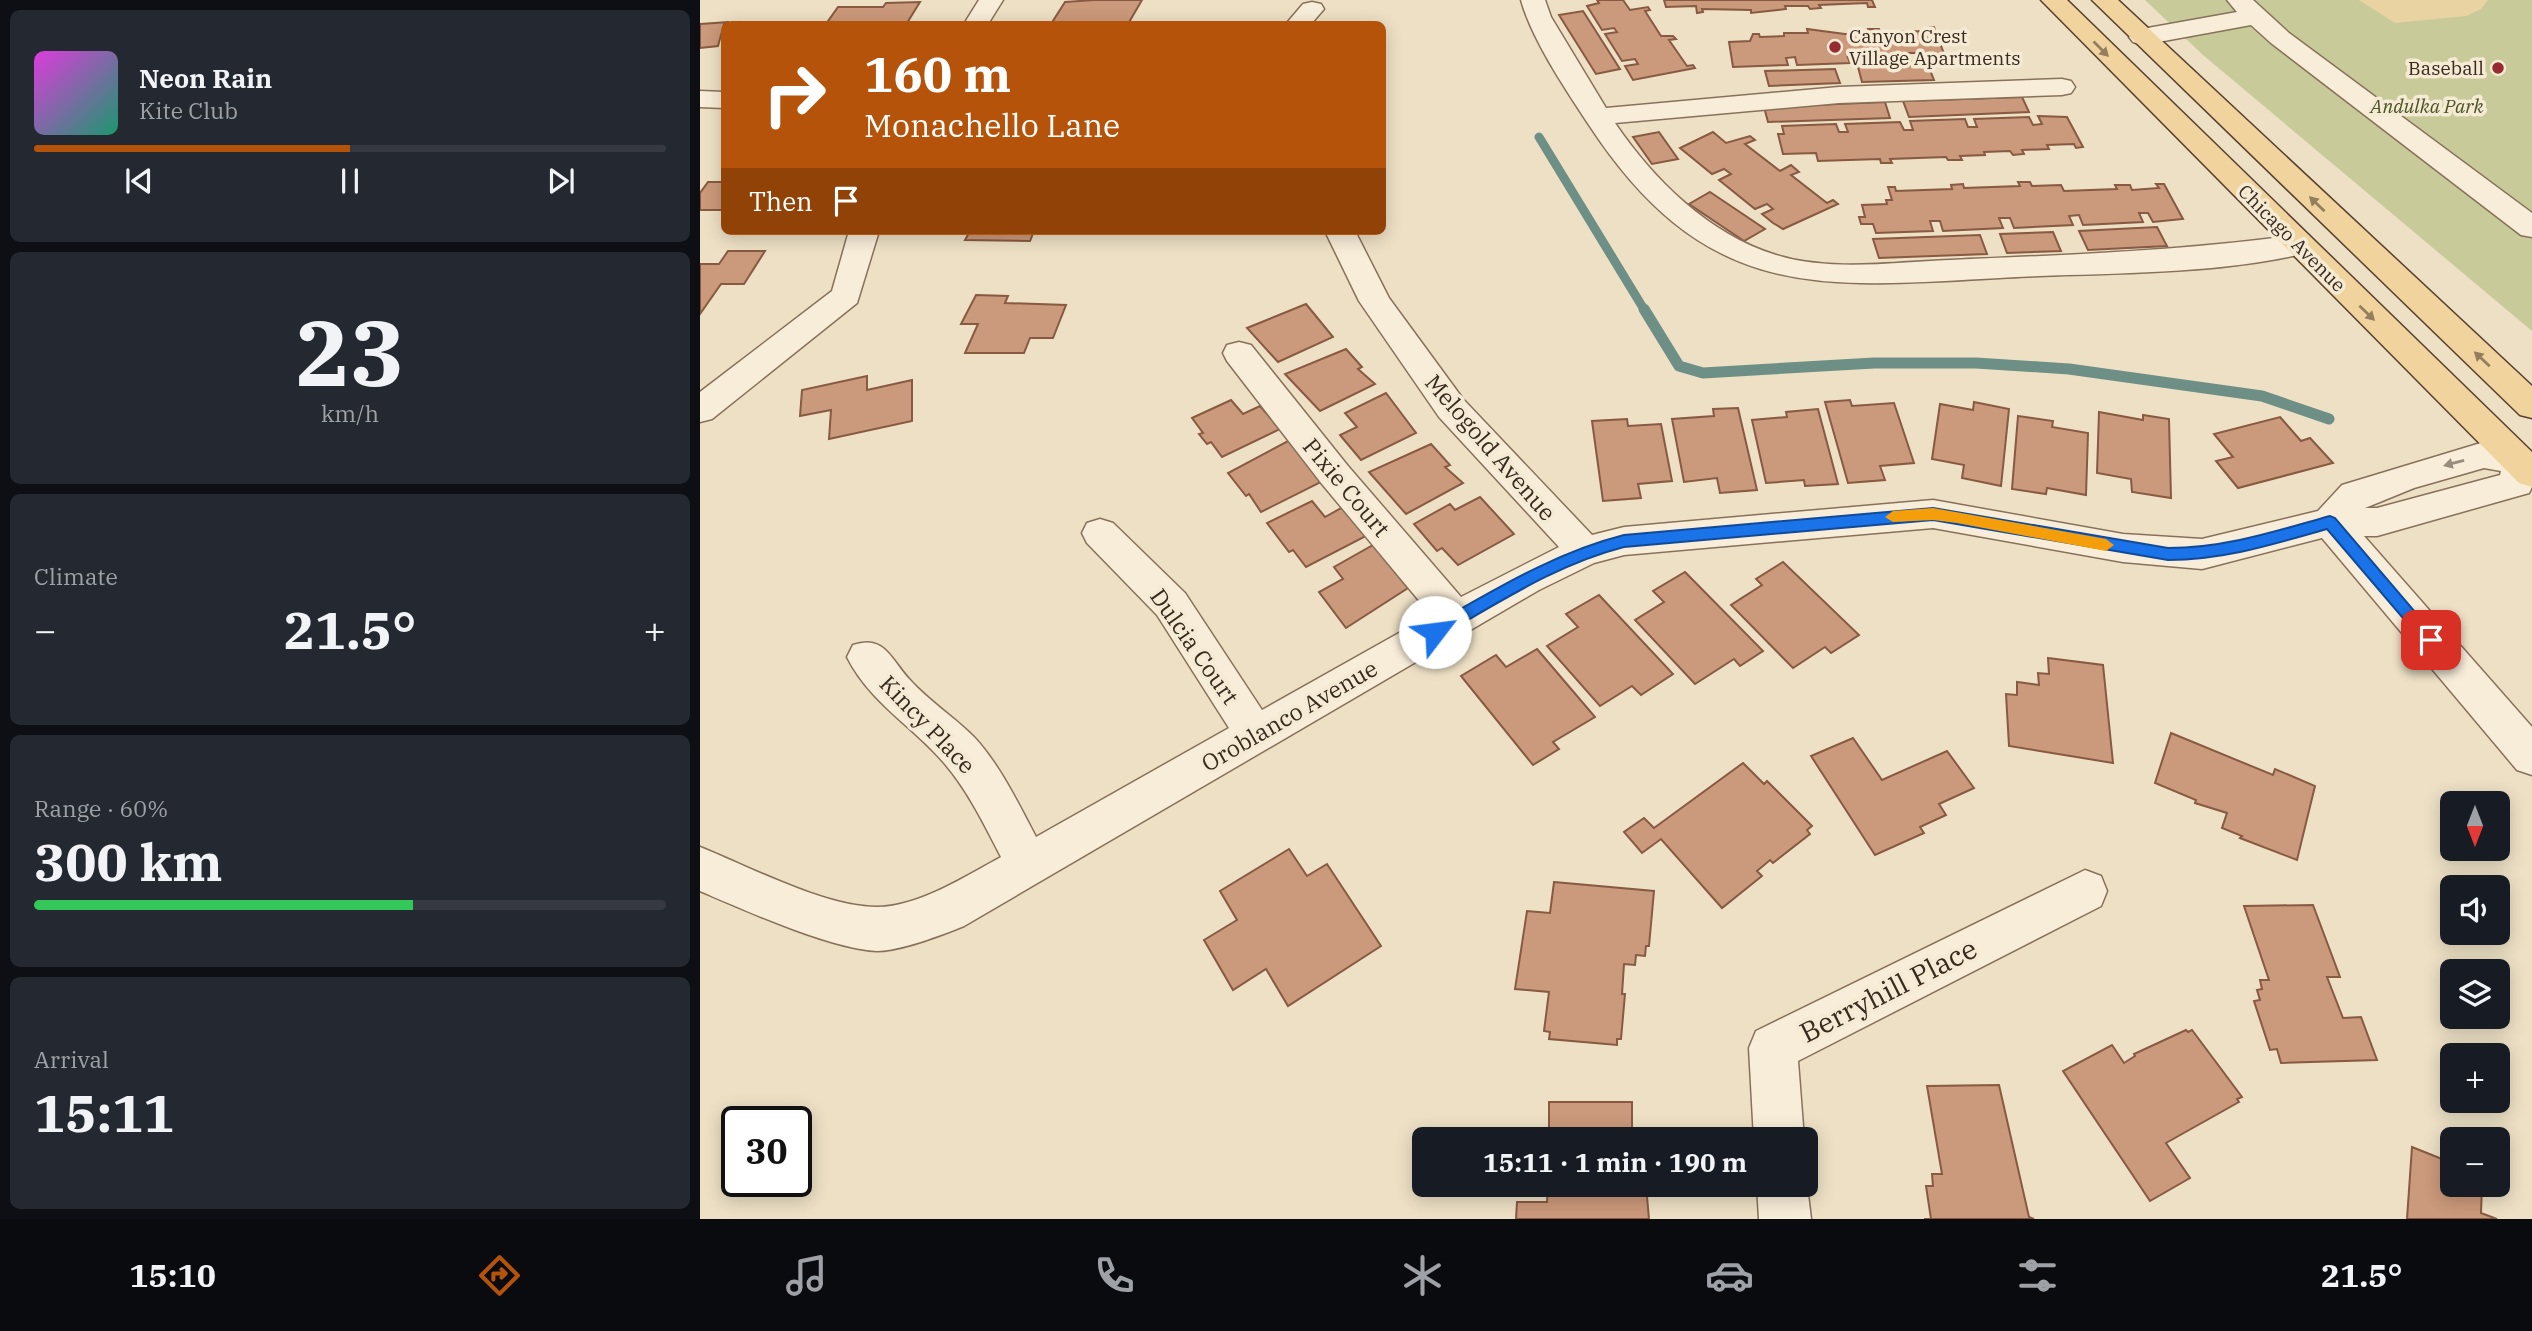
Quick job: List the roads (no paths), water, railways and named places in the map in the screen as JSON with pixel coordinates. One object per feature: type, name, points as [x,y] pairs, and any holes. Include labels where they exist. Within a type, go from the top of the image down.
[{"type":"main road","name":"Chicago Avenue","points":[[2053,0],[2526,468]]},
{"type":"main road","name":"Chicago Avenue","points":[[2104,0],[2532,406]]},
{"type":"street","points":[[978,21],[991,0]]},
{"type":"street","points":[[1533,0],[1538,17],[1626,159],[1676,211],[1724,242],[1776,265],[1833,273],[2129,264],[2219,257],[2298,245]]},
{"type":"street","points":[[2142,37],[2248,8],[2280,38],[2532,228]]},
{"type":"street","points":[[1600,117],[1696,106],[1839,95],[2062,87]]},
{"type":"street","points":[[700,100],[721,100]]},
{"type":"street","points":[[700,410],[846,296],[863,235]]},
{"type":"street","name":"Melogold Avenue","points":[[1341,235],[1375,301],[1451,408],[1585,551]]},
{"type":"street","name":"Pixie Court","points":[[1239,353],[1335,475],[1457,619]]},
{"type":"street","name":"Oroblanco Avenue","points":[[700,868],[717,877],[848,926],[880,929],[910,924],[948,911],[1525,579],[1585,551],[1643,539],[1933,514],[2123,548],[2168,554],[2202,554],[2235,548],[2330,522],[2377,522],[2516,484],[2526,468]]},
{"type":"street","points":[[2330,522],[2532,757]]},
{"type":"street","name":"Dulcia Court","points":[[1100,533],[1130,566],[1166,597],[1255,734]]},
{"type":"street","name":"Kincy Place","points":[[867,657],[896,693],[960,751],[993,799],[1028,866]]},
{"type":"street","name":"Berryhill Place","points":[[1778,1127],[1773,1048],[2085,891]]},
{"type":"street","points":[[1784,1197],[1785,1219]]},
{"type":"waterway","points":[[1539,137],[1645,311]]},
{"type":"waterway","points":[[1644,309],[1679,366],[1703,373],[1874,363],[1976,363],[2069,369],[2262,396],[2329,419]]},
{"type":"place","name":"Canyon Crest Village Apartments","points":[[1835,47]]},
{"type":"place","name":"Baseball","points":[[2498,68]]},
{"type":"park label","name":"Andulka Park","points":[[2427,106]]}]
